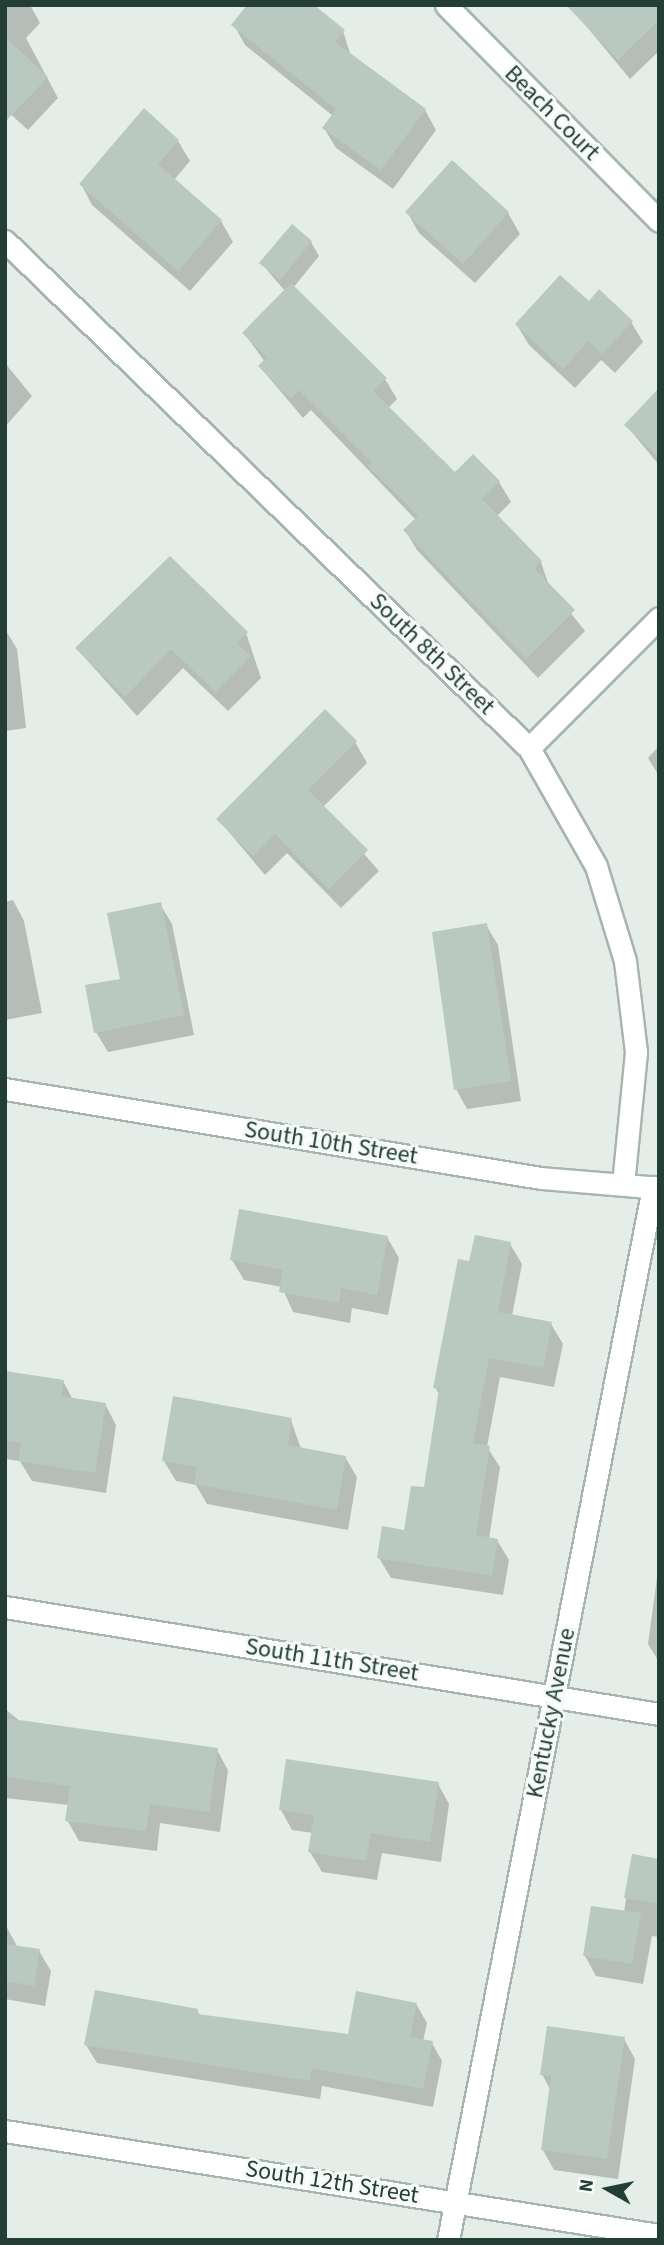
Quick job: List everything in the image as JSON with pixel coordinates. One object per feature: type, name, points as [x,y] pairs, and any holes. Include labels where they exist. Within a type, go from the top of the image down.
[{"type":"street","name":"Beach Court","points":[[446,5],[659,221]]},
{"type":"street","name":"South 8th Street","points":[[5,241],[528,748],[596,866],[625,961],[636,1052],[623,1184]]},
{"type":"street","points":[[528,748],[659,618]]},
{"type":"street","name":"South 10th Street","points":[[5,1089],[541,1178],[656,1188]]},
{"type":"street","name":"Kentucky Avenue","points":[[448,2240],[656,1188]]},
{"type":"street","name":"South 11th Street","points":[[5,1607],[659,1714]]},
{"type":"street","name":"South 12th Street","points":[[5,2131],[659,2235]]},
{"type":"building","points":[[247,5],[314,5],[345,30],[335,42],[426,109],[381,170],[322,128],[336,109],[231,25]]},
{"type":"building","points":[[566,5],[659,5],[659,20],[618,60]]},
{"type":"building","points":[[5,37],[48,77],[5,122]]},
{"type":"building","points":[[144,108],[179,140],[158,164],[222,220],[178,271],[79,184]]},
{"type":"building","points":[[452,160],[509,212],[463,264],[405,212]]},
{"type":"building","points":[[292,224],[312,241],[280,280],[259,263]]},
{"type":"building","points":[[560,275],[589,301],[599,289],[633,321],[602,354],[588,341],[563,369],[515,324]]},
{"type":"building","points":[[291,283],[387,378],[373,391],[455,472],[473,454],[500,481],[482,499],[542,561],[534,568],[575,610],[526,659],[403,530],[418,516],[368,466],[372,463],[299,390],[291,399],[258,366],[267,357],[242,333]]},
{"type":"building","points":[[659,388],[659,457],[624,425]]},
{"type":"building","points":[[170,556],[248,632],[237,643],[251,656],[215,692],[171,649],[125,697],[75,648]]},
{"type":"building","points":[[325,709],[357,741],[308,790],[368,850],[329,889],[275,834],[253,856],[216,819]]},
{"type":"building","points":[[161,902],[184,1015],[94,1033],[85,985],[120,979],[107,913]]},
{"type":"building","points":[[487,923],[511,1081],[454,1090],[432,932]]},
{"type":"building","points":[[239,1209],[388,1236],[377,1295],[341,1288],[339,1303],[279,1292],[283,1270],[230,1260]]},
{"type":"building","points":[[475,1235],[511,1242],[498,1312],[552,1322],[543,1368],[489,1358],[473,1443],[490,1446],[476,1535],[498,1539],[492,1576],[377,1558],[382,1526],[404,1530],[411,1486],[424,1487],[439,1389],[433,1388],[458,1259],[469,1261]]},
{"type":"building","points":[[5,1371],[64,1380],[61,1396],[106,1403],[95,1473],[18,1461],[21,1443],[5,1441]]},
{"type":"building","points":[[173,1396],[292,1418],[288,1445],[346,1456],[337,1510],[194,1484],[197,1467],[162,1461]]},
{"type":"building","points":[[5,1718],[218,1748],[209,1812],[150,1804],[146,1831],[65,1821],[70,1786],[5,1777]]},
{"type":"building","points":[[286,1759],[439,1782],[430,1842],[371,1833],[366,1861],[308,1852],[314,1815],[279,1810]]},
{"type":"building","points":[[632,1854],[659,1859],[659,1904],[624,1898]]},
{"type":"building","points":[[591,1906],[641,1913],[632,1964],[583,1956]]},
{"type":"building","points":[[5,1944],[40,1949],[34,1986],[5,1981]]},
{"type":"building","points":[[95,1990],[198,2009],[197,2014],[348,2034],[356,1991],[417,2003],[410,2037],[433,2041],[423,2089],[312,2068],[310,2081],[84,2045]]},
{"type":"building","points":[[547,2026],[625,2037],[607,2159],[541,2150],[551,2076],[540,2075]]}]
